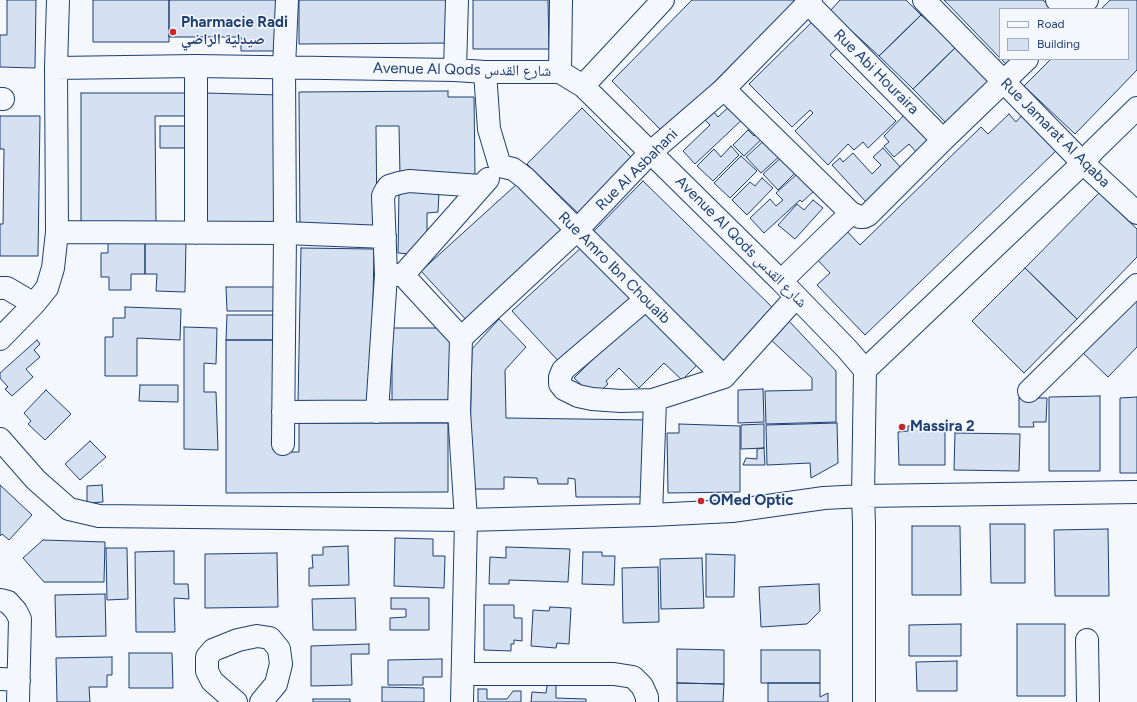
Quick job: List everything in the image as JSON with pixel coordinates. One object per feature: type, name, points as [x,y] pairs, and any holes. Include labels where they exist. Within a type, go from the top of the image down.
[{"type":"street","points":[[0,339],[34,304],[47,288],[53,268],[57,232],[56,68],[58,0]]},
{"type":"street","points":[[283,444],[285,233],[284,67],[287,0]]},
{"type":"street","points":[[455,70],[457,0]]},
{"type":"street","points":[[560,72],[561,0]]},
{"type":"street","points":[[583,86],[663,0]]},
{"type":"street","name":"Rue Jamarat Al Aqaba","points":[[924,0],[1083,163],[1137,213]]},
{"type":"street","points":[[1057,0],[1065,8]]},
{"type":"street","points":[[1079,8],[1087,0]]},
{"type":"street","name":"Rue Al Asbahani","points":[[461,338],[576,231],[651,152],[724,89],[810,2]]},
{"type":"street","name":"Rue Abi Houraira","points":[[810,2],[943,140]]},
{"type":"street","points":[[724,89],[851,213],[860,217],[868,215],[1026,60]]},
{"type":"street","points":[[196,66],[196,232]]},
{"type":"street","name":"Avenue Al Qods شارع القدس","points":[[56,68],[196,66],[455,70],[485,72],[560,72],[583,86],[651,152],[847,348],[865,370]]},
{"type":"street","points":[[395,275],[500,166],[488,129],[485,72]]},
{"type":"street","points":[[864,702],[863,496],[865,370],[1083,163],[1093,151],[1137,108]]},
{"type":"street","name":"Rue Amro Ibn Chouaib","points":[[500,166],[513,169],[525,178],[576,231],[724,377]]},
{"type":"street","points":[[377,412],[395,275],[386,237],[383,196],[390,186],[399,182],[409,181],[481,186]]},
{"type":"street","points":[[781,281],[851,213]]},
{"type":"street","points":[[57,232],[285,233],[386,237]]},
{"type":"street","points":[[395,275],[461,338],[459,410],[466,520],[462,702]]},
{"type":"street","points":[[1030,391],[1137,285]]},
{"type":"street","points":[[4,288],[34,304]]},
{"type":"street","points":[[646,299],[563,370],[560,377],[560,384],[564,389],[578,396],[592,400],[655,400],[724,377],[796,297]]},
{"type":"street","points":[[651,515],[655,400]]},
{"type":"street","points":[[283,412],[459,410]]},
{"type":"street","points":[[0,439],[36,480],[69,509],[99,516],[466,520],[651,515],[732,511],[824,498],[863,496],[1137,492]]},
{"type":"street","points":[[0,600],[8,602],[16,611],[20,619],[9,680],[18,702]]},
{"type":"street","points":[[236,702],[212,681],[208,671],[207,658],[213,650],[238,640],[257,636],[270,638],[279,649],[281,664],[276,684],[261,702]]},
{"type":"street","points":[[1087,640],[1088,702]]},
{"type":"street","points":[[463,674],[614,674],[633,677],[642,686],[647,697],[647,702]]},
{"type":"building","points":[[7,0],[36,0],[35,68],[0,67],[0,35],[7,35]]},
{"type":"building","points":[[93,0],[169,0],[169,42],[93,42]]},
{"type":"building","points":[[169,0],[281,0],[281,51],[241,51],[241,37],[169,37]]},
{"type":"building","points":[[299,0],[452,0],[452,43],[299,44]]},
{"type":"building","points":[[473,0],[548,0],[549,49],[473,49]]},
{"type":"building","points":[[692,0],[796,0],[664,133],[612,81]]},
{"type":"building","points":[[840,0],[906,0],[921,15],[879,56],[830,11]]},
{"type":"building","points":[[944,0],[1043,0],[1051,8],[999,8],[999,57]]},
{"type":"building","points":[[1110,0],[1137,0],[1137,70],[1075,134],[1024,86],[1050,60],[1129,60],[1129,8],[1102,8]]},
{"type":"building","points":[[921,15],[956,47],[913,89],[879,56]]},
{"type":"building","points":[[814,20],[840,45],[830,55],[896,121],[868,148],[863,142],[854,150],[848,144],[828,165],[795,131],[813,113],[810,110],[792,127],[749,84]]},
{"type":"building","points":[[956,47],[990,82],[947,124],[913,89]]},
{"type":"building","points":[[1002,60],[1014,60],[1008,66]]},
{"type":"building","points":[[448,91],[448,97],[474,97],[475,176],[400,176],[399,126],[376,126],[377,229],[300,229],[299,92]]},
{"type":"building","points":[[81,93],[186,93],[186,116],[155,116],[156,222],[81,222]]},
{"type":"building","points":[[205,93],[281,95],[279,226],[202,225]]},
{"type":"building","points":[[734,102],[747,115],[695,164],[683,151],[710,125],[704,119],[713,111],[718,117]]},
{"type":"building","points":[[582,108],[635,161],[581,216],[527,164]]},
{"type":"building","points":[[908,111],[933,140],[918,154],[909,144],[894,157],[884,146],[889,142],[884,136]]},
{"type":"building","points":[[1009,114],[1016,122],[1023,114],[1058,149],[865,335],[817,285],[830,273],[814,256],[843,227],[860,245],[981,127],[988,134]]},
{"type":"building","points":[[0,116],[40,116],[38,256],[0,256],[0,224],[3,224],[4,149],[0,149]]},
{"type":"building","points":[[160,126],[187,126],[187,148],[160,148]]},
{"type":"building","points":[[748,130],[754,136],[760,131],[765,136],[744,156],[733,145]]},
{"type":"building","points":[[767,138],[782,154],[761,173],[746,157]]},
{"type":"building","points":[[731,146],[739,155],[713,181],[697,166],[714,149],[721,157]]},
{"type":"building","points":[[883,148],[903,170],[866,202],[832,165],[840,158],[843,162],[853,153],[872,174],[881,165],[873,157]]},
{"type":"building","points":[[784,155],[798,170],[778,190],[763,174]]},
{"type":"building","points":[[741,156],[757,171],[730,198],[714,183]]},
{"type":"building","points":[[797,174],[814,191],[802,202],[800,200],[764,233],[750,218],[770,199],[776,206],[783,200],[776,193]]},
{"type":"building","points":[[762,178],[773,188],[747,215],[732,200],[750,182],[755,186]]},
{"type":"building","points":[[643,181],[775,310],[724,361],[593,232]]},
{"type":"building","points":[[518,183],[566,235],[469,323],[421,271]]},
{"type":"building","points":[[399,192],[439,192],[438,212],[427,213],[427,238],[411,254],[398,253]]},
{"type":"building","points":[[1099,193],[1137,229],[1137,257],[1077,319],[1025,268]]},
{"type":"building","points":[[813,200],[823,208],[795,239],[778,225],[797,204],[804,210]]},
{"type":"building","points":[[108,239],[145,239],[145,274],[131,274],[131,290],[109,290],[109,277],[101,277],[101,253],[108,253]]},
{"type":"building","points":[[145,239],[186,239],[185,292],[156,291],[157,274],[145,274]]},
{"type":"building","points":[[583,246],[633,300],[562,365],[512,311]]},
{"type":"building","points":[[301,248],[374,249],[371,404],[298,403]]},
{"type":"building","points":[[1025,268],[1077,319],[1024,373],[972,321]]},
{"type":"building","points":[[226,287],[277,287],[277,311],[227,311]]},
{"type":"building","points":[[1137,295],[1137,347],[1108,377],[1082,352]]},
{"type":"building","points":[[125,307],[181,309],[180,340],[137,338],[137,376],[105,376],[105,337],[113,337],[113,318],[125,318]]},
{"type":"building","points":[[644,309],[698,364],[682,380],[664,363],[639,388],[619,368],[606,381],[608,384],[594,397],[574,378]]},
{"type":"building","points":[[227,315],[277,315],[276,340],[226,340]]},
{"type":"building","points":[[499,319],[526,347],[505,370],[506,418],[649,420],[646,497],[576,497],[575,479],[568,478],[568,484],[538,484],[537,478],[504,477],[504,489],[469,489],[472,349]]},
{"type":"building","points":[[788,320],[836,371],[836,422],[766,424],[765,391],[812,390],[812,378],[769,338]]},
{"type":"building","points":[[184,327],[217,328],[216,364],[204,363],[204,392],[216,392],[218,450],[184,449]]},
{"type":"building","points":[[392,328],[450,328],[450,403],[392,403]]},
{"type":"building","points":[[37,340],[40,344],[34,350],[40,357],[26,369],[33,377],[12,396],[5,389],[8,387],[0,378],[0,373]]},
{"type":"building","points":[[226,340],[276,340],[276,452],[299,452],[299,423],[448,423],[448,492],[226,493]]},
{"type":"building","points":[[140,385],[178,385],[178,402],[139,401]]},
{"type":"building","points":[[763,389],[764,422],[738,423],[738,390]]},
{"type":"building","points":[[46,390],[71,414],[45,440],[28,424],[31,421],[24,413]]},
{"type":"building","points":[[1100,396],[1100,471],[1049,471],[1049,397]]},
{"type":"building","points":[[1137,397],[1137,473],[1120,473],[1120,398]]},
{"type":"building","points":[[1019,398],[1047,398],[1046,422],[1033,422],[1034,427],[1019,427]]},
{"type":"building","points":[[837,423],[838,463],[811,478],[810,463],[767,465],[766,425]]},
{"type":"building","points":[[679,424],[740,426],[740,492],[668,493],[667,433],[679,433]]},
{"type":"building","points":[[764,424],[764,448],[741,449],[741,425]]},
{"type":"building","points":[[908,426],[945,426],[945,465],[899,465],[898,432],[908,431]]},
{"type":"building","points":[[955,433],[1020,434],[1019,471],[954,470]]},
{"type":"building","points":[[90,441],[106,457],[80,480],[65,464]]},
{"type":"building","points":[[764,448],[765,465],[743,465],[746,458],[757,459],[757,449]]},
{"type":"building","points":[[0,485],[32,515],[9,540],[2,534],[0,536]]},
{"type":"building","points":[[102,485],[103,502],[87,503],[87,486]]},
{"type":"building","points":[[990,524],[1025,524],[1025,583],[991,583]]},
{"type":"building","points":[[912,526],[960,526],[961,595],[912,595]]},
{"type":"building","points":[[1108,529],[1109,596],[1055,596],[1054,530]]},
{"type":"building","points":[[395,538],[433,539],[433,556],[445,556],[444,588],[394,586]]},
{"type":"building","points":[[43,540],[105,542],[104,582],[44,582],[23,558]]},
{"type":"building","points":[[348,546],[349,585],[309,586],[309,568],[313,568],[312,555],[323,555],[323,547]]},
{"type":"building","points":[[506,547],[570,549],[568,582],[509,580],[509,584],[489,584],[490,557],[506,558]]},
{"type":"building","points":[[106,548],[127,548],[128,599],[107,600]]},
{"type":"building","points":[[174,551],[174,584],[188,584],[189,599],[174,598],[175,632],[136,632],[135,552]]},
{"type":"building","points":[[583,552],[602,552],[602,556],[615,556],[614,585],[582,584]]},
{"type":"building","points":[[277,553],[278,607],[205,608],[205,554]]},
{"type":"building","points":[[706,554],[735,555],[734,597],[706,597]]},
{"type":"building","points":[[702,558],[704,608],[661,609],[660,559]]},
{"type":"building","points":[[658,567],[659,622],[623,623],[622,568]]},
{"type":"building","points":[[819,584],[820,611],[807,624],[761,627],[759,587]]},
{"type":"building","points":[[105,594],[106,636],[56,637],[55,595]]},
{"type":"building","points":[[355,598],[356,630],[313,630],[312,599]]},
{"type":"building","points":[[391,598],[429,598],[429,630],[390,630],[390,618],[406,617],[406,609],[391,609]]},
{"type":"building","points":[[484,605],[514,605],[514,618],[522,618],[522,641],[514,640],[514,644],[511,644],[511,651],[484,650]]},
{"type":"building","points":[[550,607],[571,608],[569,644],[557,643],[556,648],[531,646],[533,610],[549,611]]},
{"type":"building","points":[[961,624],[961,656],[909,656],[909,625]]},
{"type":"building","points":[[1017,624],[1065,624],[1065,696],[1017,696]]},
{"type":"building","points":[[369,644],[369,654],[351,654],[352,685],[311,686],[311,646]]},
{"type":"building","points":[[677,649],[724,650],[724,684],[677,683]]},
{"type":"building","points":[[761,650],[820,650],[820,683],[761,683]]},
{"type":"building","points":[[129,653],[172,653],[173,688],[129,688]]},
{"type":"building","points":[[112,657],[112,675],[107,675],[107,687],[89,687],[90,702],[57,702],[56,658]]},
{"type":"building","points":[[442,659],[442,677],[423,677],[423,685],[388,685],[388,660]]},
{"type":"building","points":[[957,661],[957,691],[917,691],[916,662]]},
{"type":"building","points":[[556,683],[556,698],[586,699],[586,702],[531,702],[532,692],[546,693],[547,686]]},
{"type":"building","points":[[677,683],[724,684],[723,702],[677,702]]},
{"type":"building","points":[[768,683],[820,683],[820,697],[828,693],[828,702],[768,702]]},
{"type":"building","points":[[382,687],[424,688],[424,702],[382,702]]},
{"type":"building","points":[[478,689],[487,689],[487,699],[507,699],[513,691],[521,691],[521,702],[478,702]]},
{"type":"building","points":[[313,699],[350,699],[350,702],[313,702]]},
{"type":"place","name":"Pharmacie Radi صيدلية الراضي","points":[[173,32]]},
{"type":"place","name":"Massira 2","points":[[902,427]]},
{"type":"place","name":"OMed Optic","points":[[701,501]]}]
